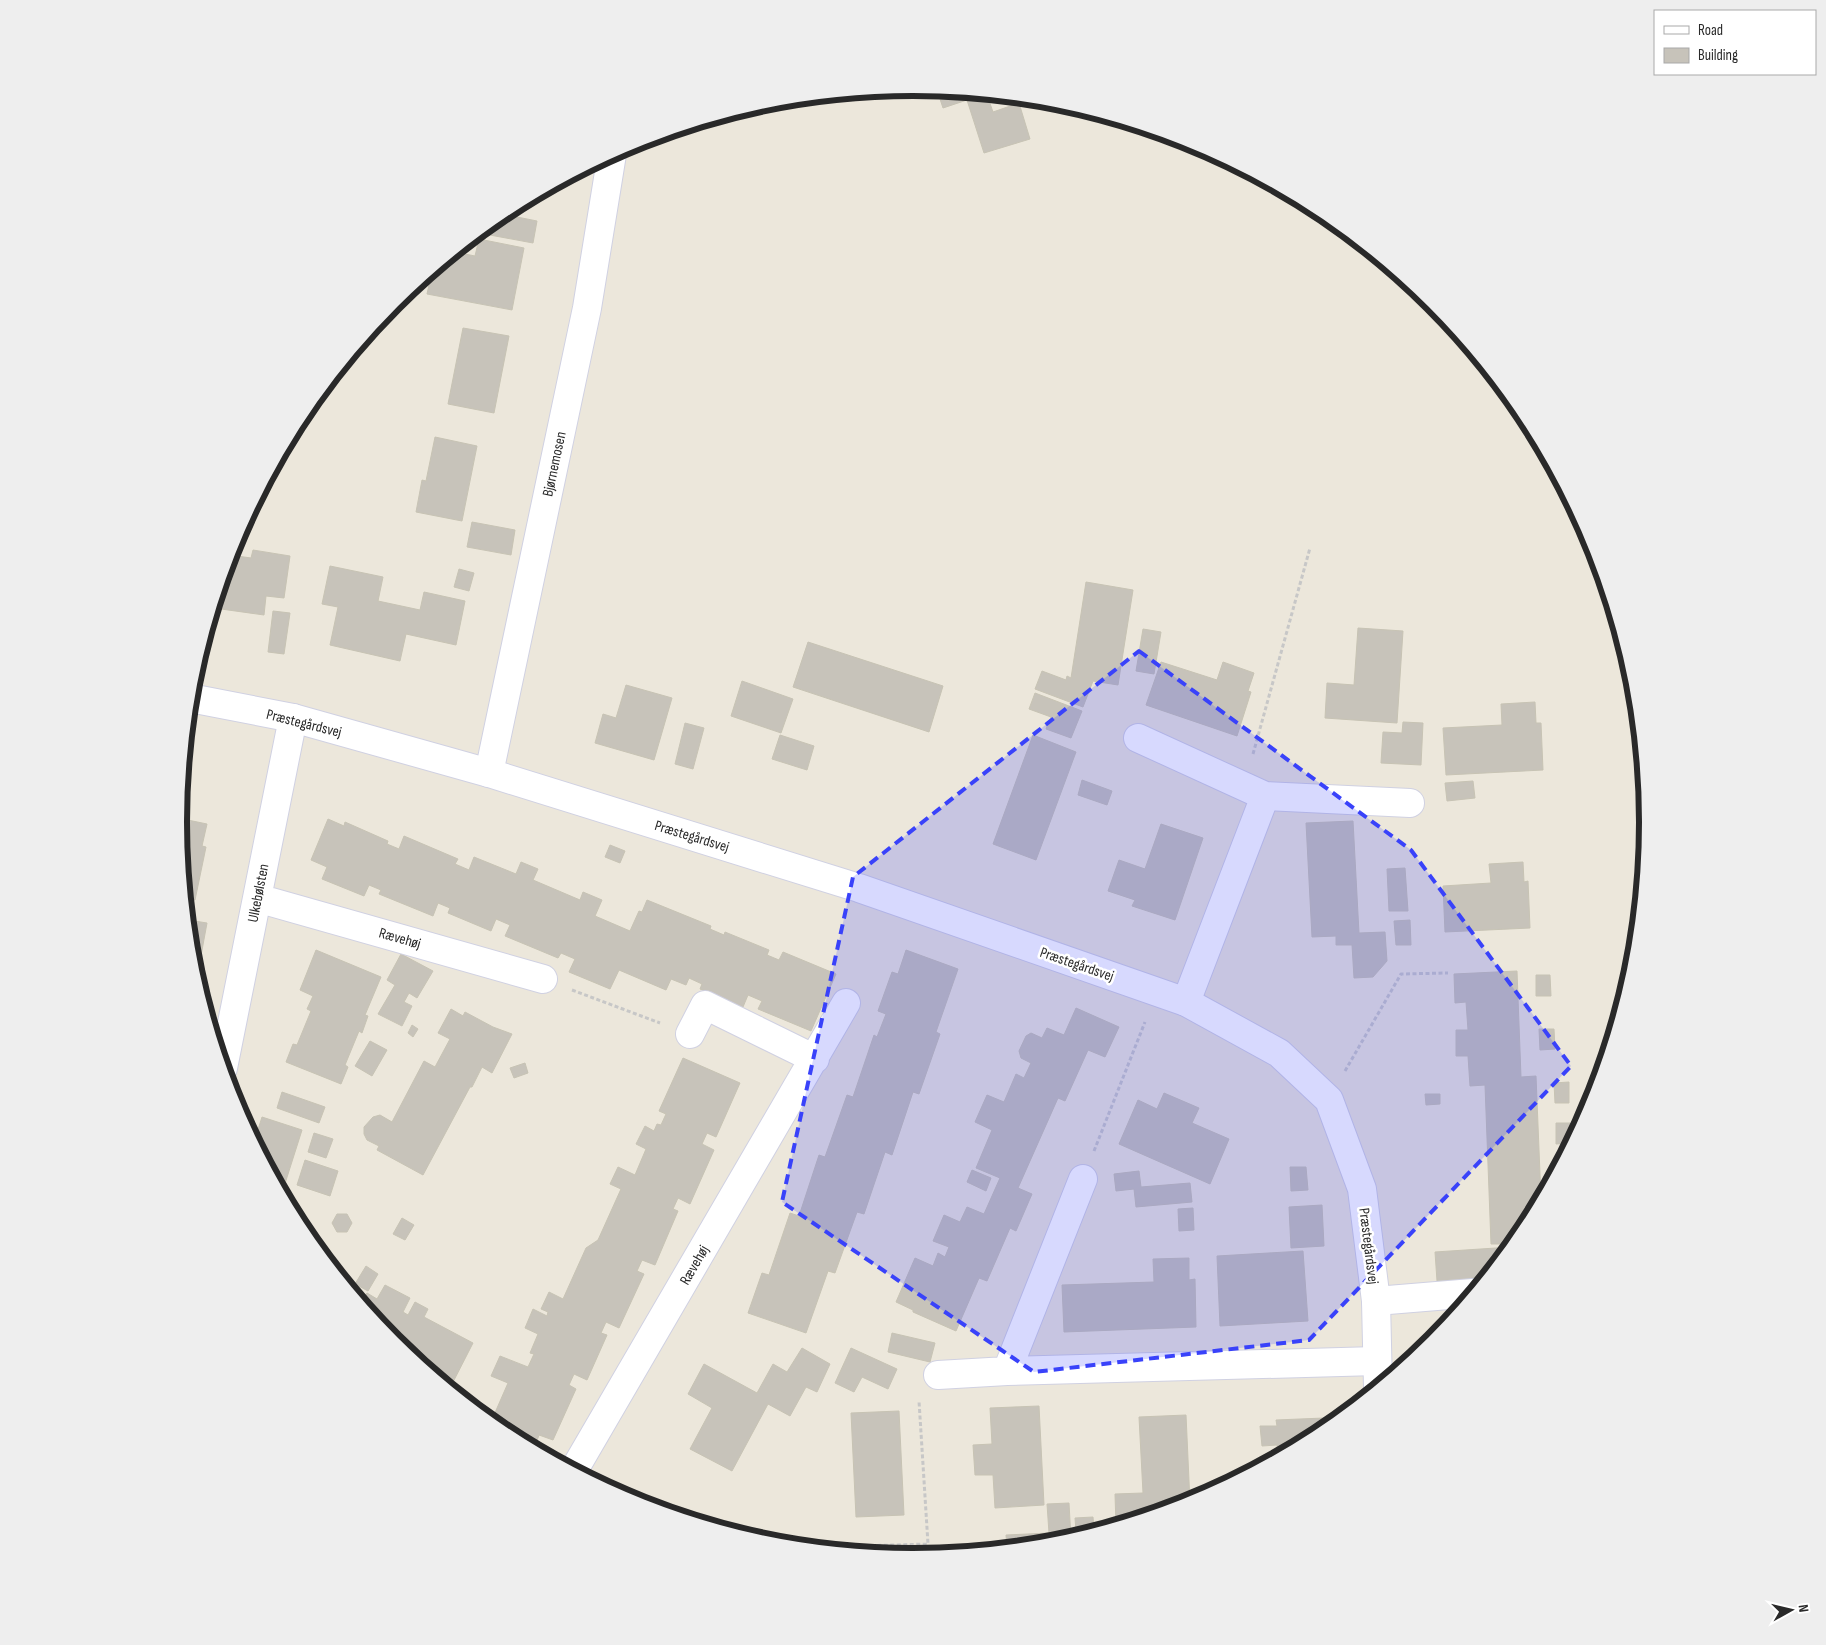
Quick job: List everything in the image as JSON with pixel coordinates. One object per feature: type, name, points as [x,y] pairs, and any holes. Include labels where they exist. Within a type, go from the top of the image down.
[{"type":"street","name":"Bjørnemosen","points":[[489,773],[588,308],[611,163]]},
{"type":"street","name":"Præstegårdsvej","points":[[198,700],[293,718],[489,773],[859,888],[1186,1002],[1279,1053],[1329,1100],[1362,1190],[1376,1301],[1377,1374],[1007,1371],[938,1375]]},
{"type":"street","name":"Ulkebølsten","points":[[225,1057],[293,718]]},
{"type":"street","points":[[1138,738],[1254,791],[1410,803]]},
{"type":"street","points":[[1186,1002],[1254,791]]},
{"type":"street","name":"Rævehøj","points":[[257,898],[543,979]]},
{"type":"street","name":"Rævehøj","points":[[577,1466],[846,1003]]},
{"type":"street","points":[[690,1034],[704,1005],[815,1059]]},
{"type":"street","points":[[1007,1371],[1082,1179]]},
{"type":"street","name":"Præstegårdsvej","points":[[1376,1301],[1465,1294]]},
{"type":"path","points":[[1254,791],[1310,548]]},
{"type":"path","points":[[1329,1100],[1401,974],[1448,973]]},
{"type":"path","points":[[543,979],[690,1034]]},
{"type":"path","points":[[1082,1179],[1157,992]]},
{"type":"path","points":[[858,1546],[928,1544],[919,1390],[938,1375]]},
{"type":"highlighted area","points":[[1139,651],[1411,850],[1571,1066],[1309,1340],[1034,1372],[782,1202],[853,877]]},
{"type":"building","points":[[939,97],[989,100],[993,112],[1019,104],[1030,139],[984,153],[967,100],[943,108]]},
{"type":"building","points":[[514,216],[537,221],[533,243],[488,235]]},
{"type":"building","points":[[481,239],[524,248],[512,310],[427,294],[430,280],[462,253],[475,256]]},
{"type":"building","points":[[463,328],[509,336],[494,413],[448,404]]},
{"type":"building","points":[[435,437],[477,446],[462,521],[416,512],[422,480],[426,481]]},
{"type":"building","points":[[472,522],[515,530],[511,555],[467,547]]},
{"type":"building","points":[[253,550],[290,556],[284,598],[266,596],[264,615],[219,609],[238,556],[251,558]]},
{"type":"building","points":[[330,566],[383,577],[378,601],[420,610],[424,592],[465,601],[456,645],[406,634],[400,661],[330,645],[338,607],[322,604]]},
{"type":"building","points":[[459,569],[474,573],[469,591],[454,587]]},
{"type":"building","points":[[1086,582],[1133,590],[1118,685],[1093,681],[1083,707],[1035,689],[1042,671],[1066,680],[1067,676],[1071,678]]},
{"type":"building","points":[[273,611],[290,613],[284,654],[268,652]]},
{"type":"building","points":[[1358,628],[1403,631],[1397,723],[1325,718],[1327,683],[1354,685]]},
{"type":"building","points":[[1143,629],[1161,632],[1154,674],[1136,671]]},
{"type":"building","points":[[808,642],[943,686],[929,732],[793,687]]},
{"type":"building","points":[[1161,662],[1217,680],[1223,662],[1254,673],[1248,691],[1251,692],[1237,736],[1146,705]]},
{"type":"building","points":[[742,681],[793,699],[781,733],[731,716]]},
{"type":"building","points":[[626,685],[672,698],[654,760],[595,743],[603,714],[616,718]]},
{"type":"building","points":[[1035,693],[1082,711],[1071,738],[1046,729],[1051,717],[1029,709]]},
{"type":"building","points":[[1535,702],[1536,723],[1541,723],[1543,770],[1446,775],[1443,728],[1502,725],[1501,704]]},
{"type":"building","points":[[1403,722],[1423,723],[1421,765],[1381,763],[1383,732],[1402,733]]},
{"type":"building","points":[[685,723],[704,728],[693,769],[675,764]]},
{"type":"building","points":[[780,735],[814,746],[807,770],[772,759]]},
{"type":"building","points":[[1033,735],[1076,752],[1036,860],[993,844]]},
{"type":"building","points":[[1082,780],[1112,791],[1107,805],[1078,795]]},
{"type":"building","points":[[1473,781],[1475,798],[1447,801],[1445,783]]},
{"type":"building","points":[[328,819],[344,826],[345,822],[388,841],[387,844],[399,849],[404,836],[458,859],[455,864],[469,870],[474,857],[516,874],[521,862],[538,869],[533,880],[580,900],[583,892],[602,900],[595,916],[630,931],[639,911],[642,912],[647,900],[711,926],[710,929],[724,935],[725,932],[769,950],[767,955],[779,960],[783,952],[836,974],[811,1031],[758,1009],[762,1001],[748,995],[743,1007],[700,989],[702,984],[689,978],[686,985],[671,979],[666,990],[619,970],[610,989],[569,972],[575,959],[561,953],[558,958],[505,936],[510,925],[496,919],[491,931],[448,913],[450,908],[438,903],[433,916],[379,894],[381,890],[369,885],[364,896],[322,879],[327,867],[311,860]]},
{"type":"building","points":[[187,820],[207,824],[202,846],[206,847],[195,900],[191,899],[188,870]]},
{"type":"building","points":[[1353,821],[1359,933],[1385,932],[1387,961],[1373,977],[1354,978],[1352,945],[1336,945],[1336,936],[1312,937],[1306,823]]},
{"type":"building","points":[[1161,824],[1203,838],[1175,920],[1132,906],[1135,900],[1108,891],[1119,860],[1145,869]]},
{"type":"building","points":[[610,845],[625,851],[620,863],[605,857]]},
{"type":"building","points":[[1523,862],[1524,882],[1528,881],[1530,928],[1445,932],[1443,886],[1491,883],[1489,864]]},
{"type":"building","points":[[1405,868],[1408,911],[1389,911],[1387,869]]},
{"type":"building","points":[[1410,920],[1411,945],[1396,945],[1394,921]]},
{"type":"building","points":[[194,921],[207,923],[200,960]]},
{"type":"building","points":[[316,950],[381,977],[365,1015],[368,1016],[362,1033],[359,1031],[345,1065],[348,1067],[341,1084],[286,1062],[293,1044],[297,1045],[311,1011],[307,1009],[313,996],[300,990]]},
{"type":"building","points":[[906,950],[958,969],[936,1032],[940,1034],[919,1094],[913,1092],[892,1155],[885,1152],[864,1214],[857,1212],[835,1273],[828,1271],[806,1333],[748,1313],[762,1273],[769,1275],[790,1213],[799,1216],[819,1155],[825,1157],[847,1095],[853,1097],[874,1035],[877,1037],[886,1014],[878,1011],[892,972],[898,974]]},
{"type":"building","points":[[401,954],[433,971],[417,998],[409,993],[404,1002],[412,1006],[402,1026],[378,1014],[395,985],[387,980]]},
{"type":"building","points":[[1517,971],[1521,1077],[1536,1076],[1541,1188],[1504,1244],[1491,1244],[1485,1085],[1470,1086],[1468,1056],[1456,1056],[1456,1030],[1468,1030],[1466,1002],[1455,1003],[1454,974]]},
{"type":"building","points":[[1536,975],[1550,975],[1551,996],[1536,996]]},
{"type":"building","points":[[1076,1008],[1119,1027],[1105,1057],[1088,1050],[1065,1101],[1058,1098],[1018,1188],[1032,1194],[1016,1231],[1010,1228],[987,1281],[979,1278],[956,1331],[913,1312],[913,1310],[896,1302],[915,1258],[933,1266],[938,1253],[945,1257],[949,1247],[933,1241],[944,1215],[960,1222],[967,1207],[984,1214],[1000,1178],[976,1168],[992,1130],[975,1122],[987,1095],[1004,1102],[1016,1074],[1024,1078],[1031,1063],[1021,1058],[1019,1051],[1026,1036],[1031,1033],[1042,1038],[1047,1028],[1064,1035]]},
{"type":"building","points":[[451,1009],[463,1016],[465,1012],[493,1027],[512,1034],[492,1073],[482,1067],[423,1175],[377,1150],[379,1146],[367,1140],[364,1134],[364,1127],[373,1117],[380,1115],[392,1122],[424,1061],[435,1067],[450,1039],[438,1033]]},
{"type":"building","points":[[412,1025],[418,1029],[413,1037],[408,1033]]},
{"type":"building","points":[[1539,1029],[1554,1029],[1555,1049],[1540,1050]]},
{"type":"building","points":[[370,1041],[387,1050],[372,1076],[355,1066]]},
{"type":"building","points":[[683,1058],[740,1083],[716,1137],[707,1133],[702,1144],[714,1150],[690,1204],[678,1198],[673,1209],[678,1211],[655,1265],[642,1260],[637,1271],[644,1274],[619,1328],[606,1322],[601,1333],[607,1335],[587,1380],[574,1374],[569,1385],[576,1389],[553,1440],[539,1435],[536,1442],[494,1415],[508,1383],[491,1376],[500,1356],[528,1367],[534,1354],[530,1353],[538,1334],[525,1328],[533,1309],[547,1316],[548,1312],[541,1309],[549,1292],[563,1299],[586,1248],[598,1240],[621,1189],[610,1184],[618,1167],[635,1175],[646,1149],[636,1144],[645,1126],[654,1131],[657,1124],[661,1125],[666,1114],[659,1111]]},
{"type":"building","points":[[525,1063],[528,1073],[514,1078],[510,1068]]},
{"type":"building","points":[[1569,1082],[1569,1103],[1555,1103],[1554,1083]]},
{"type":"building","points":[[282,1092],[325,1107],[319,1123],[277,1108]]},
{"type":"building","points":[[1164,1093],[1199,1108],[1192,1123],[1229,1139],[1210,1184],[1119,1144],[1138,1100],[1157,1109]]},
{"type":"building","points":[[1425,1094],[1440,1094],[1440,1104],[1426,1105]]},
{"type":"building","points":[[262,1117],[302,1130],[284,1186],[262,1144],[257,1133]]},
{"type":"building","points":[[1556,1123],[1570,1123],[1570,1130],[1564,1143],[1556,1144]]},
{"type":"building","points":[[314,1133],[333,1139],[326,1158],[308,1152]]},
{"type":"building","points":[[305,1160],[338,1171],[330,1196],[297,1185]]},
{"type":"building","points":[[1290,1167],[1306,1167],[1308,1190],[1291,1191]]},
{"type":"building","points":[[972,1170],[991,1178],[986,1191],[967,1182]]},
{"type":"building","points":[[1139,1171],[1141,1187],[1190,1183],[1192,1202],[1136,1207],[1134,1189],[1116,1191],[1114,1174]]},
{"type":"building","points":[[1322,1205],[1324,1246],[1291,1248],[1289,1207]]},
{"type":"building","points":[[1193,1208],[1194,1230],[1179,1231],[1178,1209]]},
{"type":"building","points":[[337,1214],[347,1214],[352,1223],[347,1232],[337,1232],[332,1223]]},
{"type":"building","points":[[402,1218],[414,1225],[405,1240],[393,1234]]},
{"type":"building","points":[[1501,1248],[1478,1278],[1437,1281],[1435,1252]]},
{"type":"building","points":[[1303,1251],[1308,1321],[1220,1326],[1217,1256]]},
{"type":"building","points":[[1189,1258],[1189,1280],[1195,1279],[1196,1327],[1064,1332],[1062,1285],[1154,1282],[1153,1259]]},
{"type":"building","points":[[366,1266],[378,1274],[368,1291],[355,1284]]},
{"type":"building","points":[[385,1285],[410,1298],[403,1312],[408,1315],[415,1302],[428,1309],[424,1317],[473,1343],[452,1384],[399,1336],[364,1298],[367,1293],[377,1299]]},
{"type":"building","points":[[892,1333],[935,1343],[930,1362],[888,1352]]},
{"type":"building","points":[[802,1348],[830,1364],[817,1392],[806,1387],[790,1416],[768,1404],[732,1471],[690,1449],[712,1408],[688,1394],[704,1364],[757,1393],[773,1364],[787,1372]]},
{"type":"building","points":[[851,1348],[897,1369],[888,1389],[862,1377],[854,1392],[835,1383]]},
{"type":"building","points":[[1039,1406],[1044,1505],[995,1508],[993,1475],[975,1475],[973,1445],[992,1444],[990,1408]]},
{"type":"building","points":[[899,1411],[904,1515],[856,1517],[851,1413]]},
{"type":"building","points":[[1186,1415],[1190,1494],[1116,1519],[1115,1494],[1143,1493],[1139,1417]]},
{"type":"building","points":[[1324,1418],[1324,1420],[1277,1450],[1277,1445],[1262,1446],[1260,1426],[1277,1426],[1276,1420]]},
{"type":"building","points":[[1069,1503],[1071,1531],[1007,1543],[1006,1535],[1049,1533],[1047,1504]]},
{"type":"building","points":[[1093,1517],[1094,1526],[1076,1530],[1075,1518]]}]
